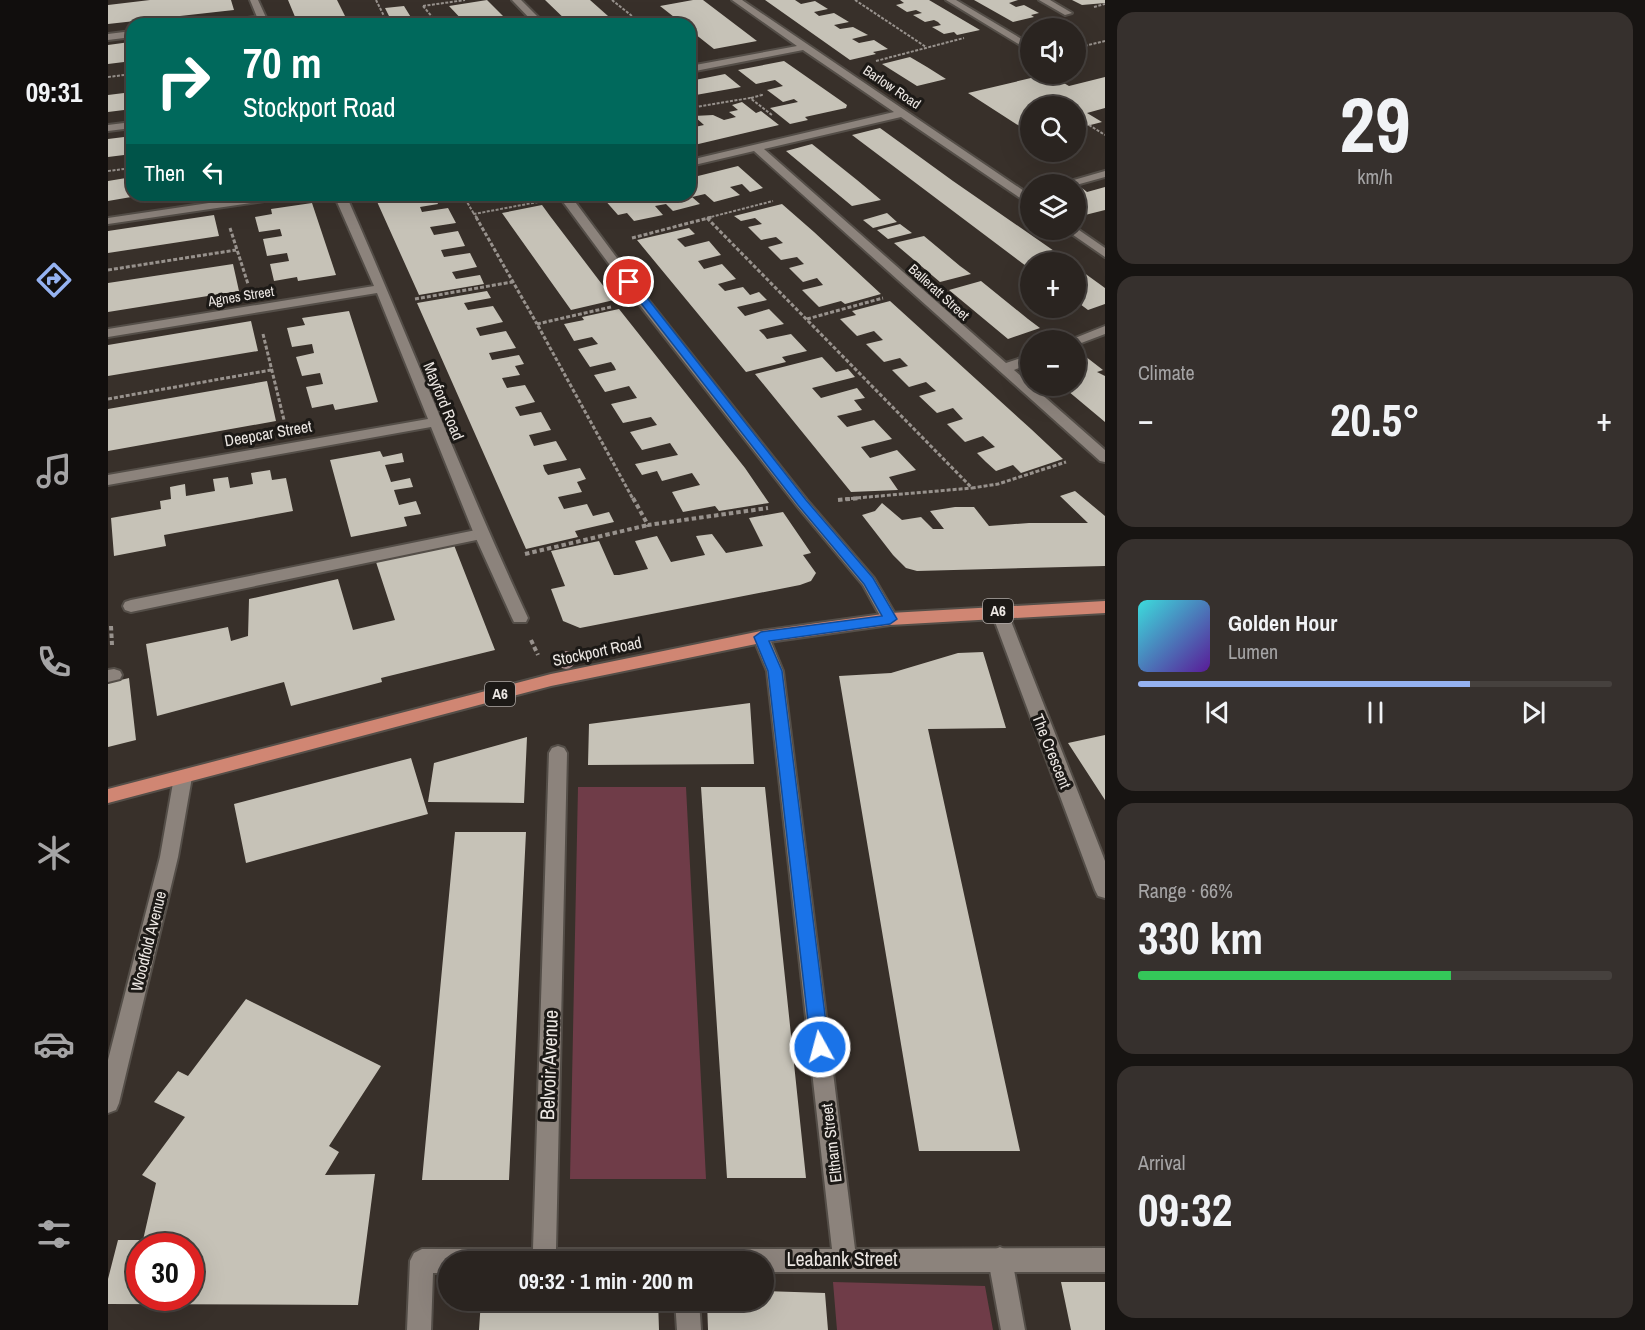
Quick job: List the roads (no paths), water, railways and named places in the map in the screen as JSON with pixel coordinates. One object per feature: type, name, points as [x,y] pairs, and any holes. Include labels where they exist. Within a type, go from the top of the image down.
[{"type":"highway","name":"Stockport Road","points":[[108,796],[551,680],[761,637],[890,619],[999,611],[1105,607]]},
{"type":"street","points":[[254,0],[261,18]]},
{"type":"street","points":[[516,0],[534,18]]},
{"type":"street","name":"Barlow Road","points":[[736,0],[1020,192]]},
{"type":"street","points":[[950,0],[1020,42]]},
{"type":"street","points":[[1043,0],[1068,13]]},
{"type":"street","points":[[108,37],[126,35]]},
{"type":"street","points":[[696,68],[804,47]]},
{"type":"street","points":[[696,162],[903,113]]},
{"type":"street","points":[[108,128],[126,126]]},
{"type":"street","name":"Balleratt Street","points":[[756,147],[1101,455]]},
{"type":"street","points":[[1086,179],[1105,174]]},
{"type":"street","points":[[108,221],[244,201]]},
{"type":"street","name":"Mayford Road","points":[[343,201],[388,304],[481,534],[520,618]]},
{"type":"street","points":[[569,201],[642,300],[802,503],[869,582],[890,619]]},
{"type":"street","points":[[1086,240],[1105,253]]},
{"type":"street","name":"Agnes Street","points":[[108,333],[380,289]]},
{"type":"street","points":[[1086,337],[1105,330]]},
{"type":"street","points":[[1003,369],[1020,362]]},
{"type":"street","name":"Deepcar Street","points":[[108,480],[435,422]]},
{"type":"street","points":[[131,606],[481,534]]},
{"type":"street","name":"The Crescent","points":[[999,611],[1105,890]]},
{"type":"street","name":"Eltham Street","points":[[761,637],[775,671],[845,1259]]},
{"type":"street","name":"Belvoir Avenue","points":[[544,1251],[558,753]]},
{"type":"street","name":"Woodfold Avenue","points":[[108,1103],[169,857],[183,777]]},
{"type":"street","name":"Leabank Street","points":[[774,1260],[1105,1260]]},
{"type":"street","points":[[1000,1260],[1013,1330]]},
{"type":"street","points":[[419,1330],[422,1261],[438,1261]]},
{"type":"street","points":[[688,1311],[689,1330]]}]
